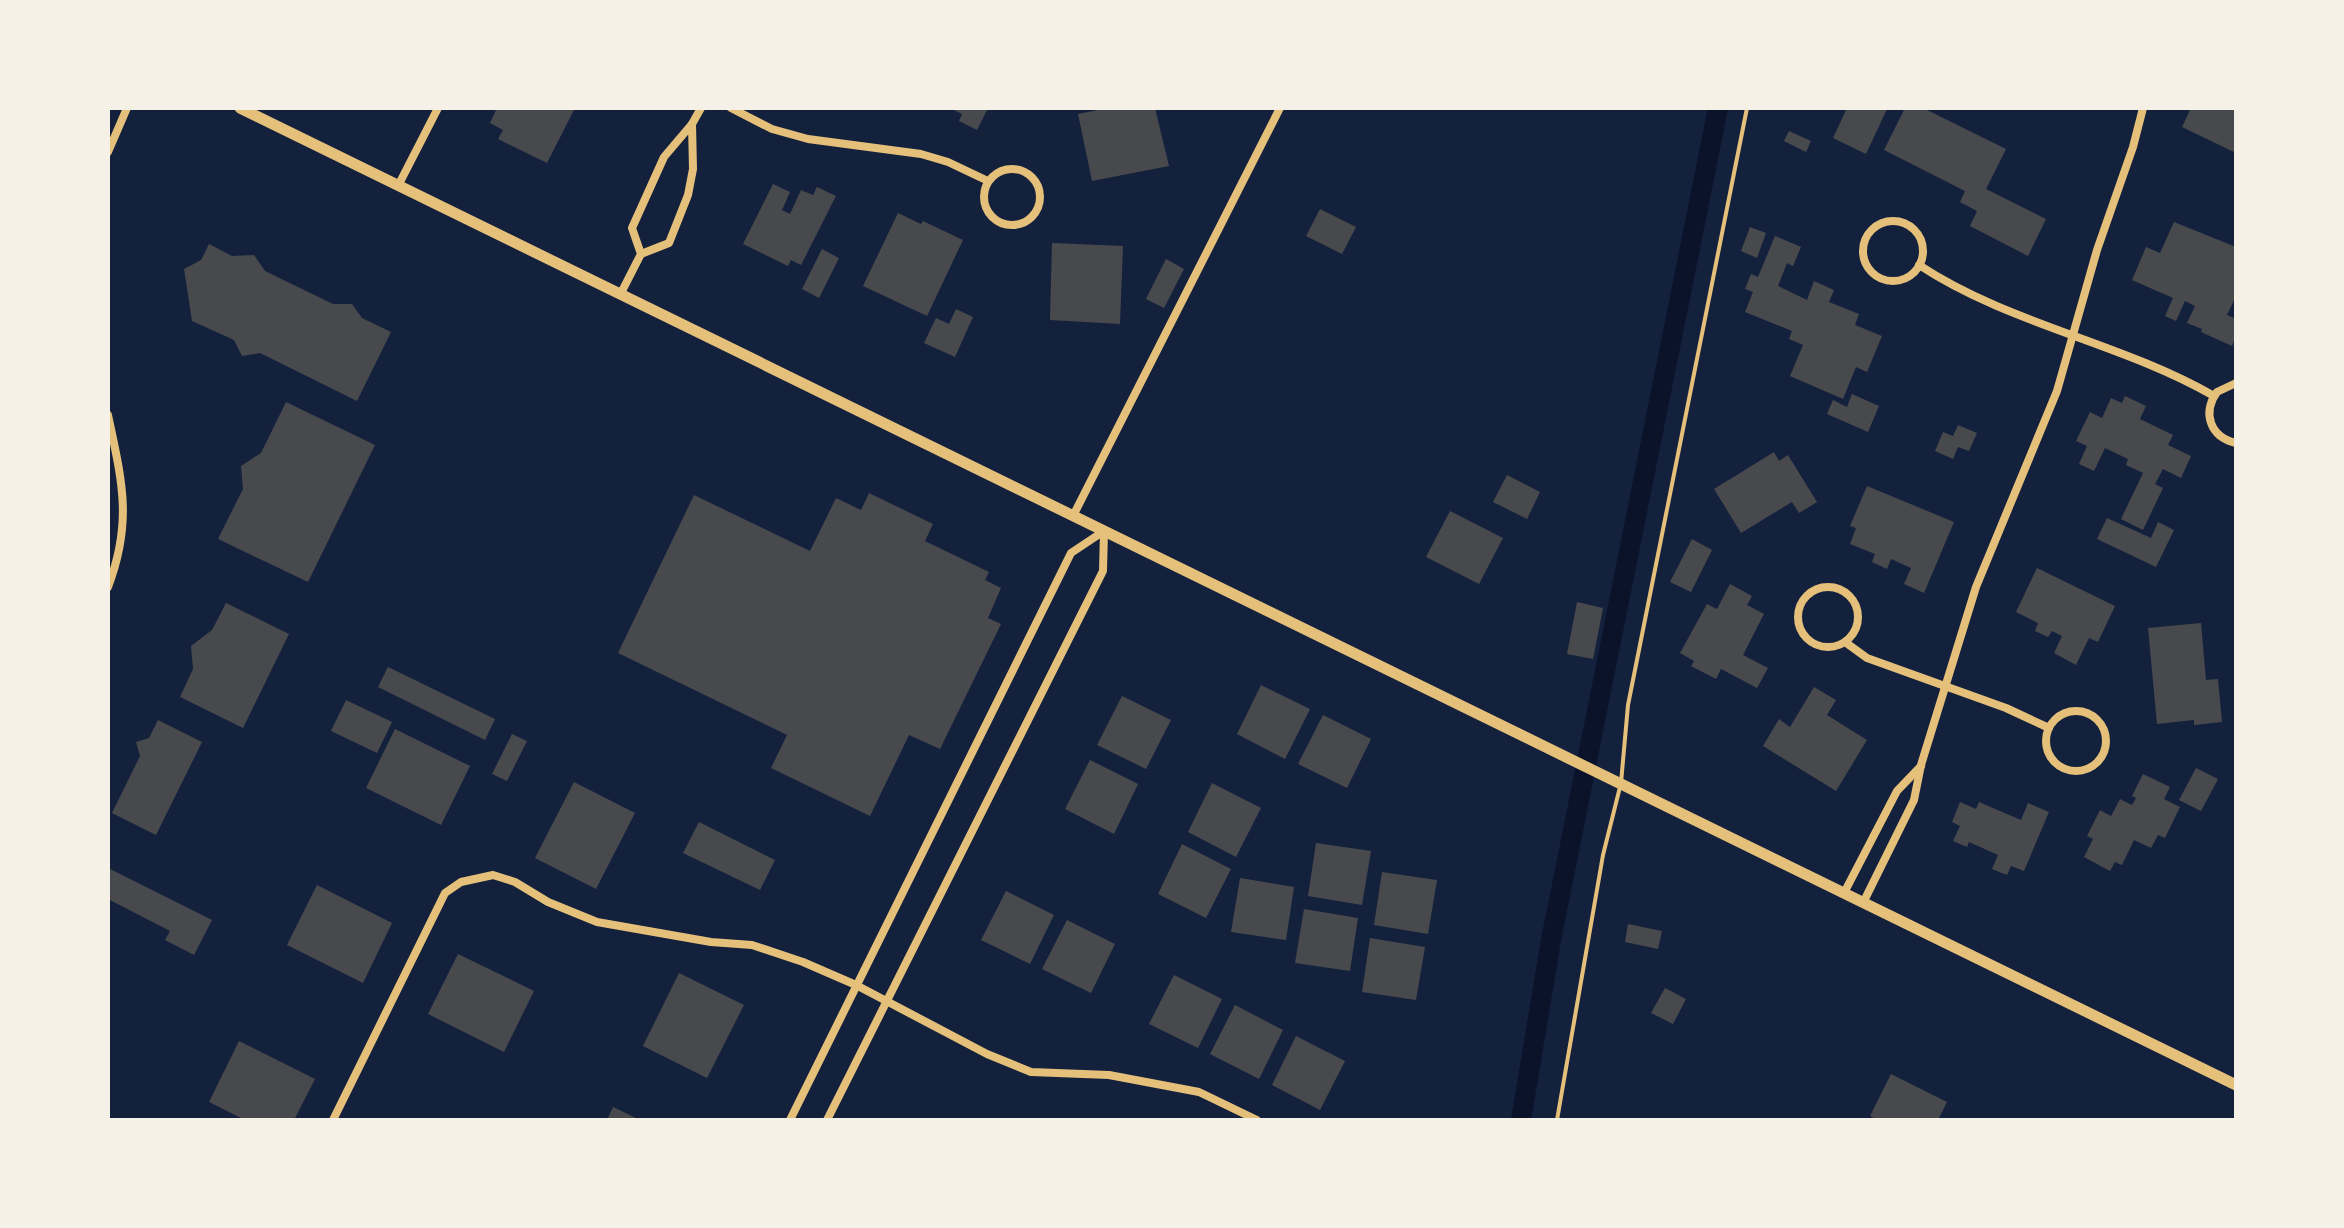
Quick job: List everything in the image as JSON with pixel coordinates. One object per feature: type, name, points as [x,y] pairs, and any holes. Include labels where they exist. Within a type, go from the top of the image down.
[{"type":"main road","points":[[240,108],[2236,1085]]},
{"type":"street","points":[[108,152],[127,108]]},
{"type":"street","points":[[398,186],[438,108]]},
{"type":"street","points":[[641,254],[632,228],[664,157],[692,124],[701,108]]},
{"type":"street","points":[[731,108],[772,129],[808,139],[921,154],[948,162],[988,181]]},
{"type":"street","points":[[1073,516],[1280,108]]},
{"type":"street","points":[[1863,903],[1914,800],[1921,765],[1987,557],[2041,433],[2143,108]]},
{"type":"street","points":[[620,295],[641,254],[669,243],[688,195],[693,169],[692,124]]},
{"type":"street","points":[[1003,169],[1022,170],[1037,183],[1040,202],[1037,210],[1024,223],[998,222],[990,216],[983,199],[988,181],[1003,169]]},
{"type":"street","points":[[1888,221],[1907,225],[1921,240],[1923,249],[1919,265],[1901,280],[1881,279],[1873,274],[1863,257],[1865,238],[1871,230],[1888,221]]},
{"type":"street","points":[[1919,265],[1991,305],[2157,366],[2214,396]]},
{"type":"street","points":[[2236,383],[2225,386],[2214,396],[2209,409],[2213,428],[2227,441],[2236,443]]},
{"type":"street","points":[[108,415],[123,485],[124,533],[108,587]]},
{"type":"street","points":[[790,1120],[1071,553],[1104,531]]},
{"type":"street","points":[[827,1120],[1103,571],[1104,531]]},
{"type":"street","points":[[1833,588],[1851,598],[1858,616],[1857,626],[1845,642],[1826,647],[1808,640],[1802,633],[1798,614],[1806,597],[1814,591],[1833,588]]},
{"type":"street","points":[[1845,642],[1867,658],[2006,708],[2049,728]]},
{"type":"street","points":[[2082,711],[2091,714],[2104,729],[2105,749],[2100,758],[2084,770],[2065,768],[2056,763],[2046,747],[2049,728],[2062,714],[2082,711]]},
{"type":"street","points":[[1844,893],[1897,791],[1921,765]]},
{"type":"street","points":[[333,1120],[445,893],[461,882],[493,875],[515,882],[548,902],[597,922],[711,942],[752,945],[803,962],[856,985],[987,1054],[1031,1072],[1109,1075],[1199,1092],[1257,1120]]},
{"type":"lane","points":[[1557,1120],[1628,705],[1747,108]]},
{"type":"building","points":[[497,108],[575,108],[547,163],[498,139],[503,130],[490,123]]},
{"type":"building","points":[[950,108],[988,108],[977,130],[959,121],[962,114]]},
{"type":"building","points":[[1108,108],[1155,108],[1169,166],[1092,181],[1078,114]]},
{"type":"building","points":[[1847,108],[1887,109],[1866,154],[1833,138]]},
{"type":"building","points":[[1905,108],[1923,108],[2006,149],[1986,189],[2046,219],[2028,256],[1970,226],[1977,211],[1960,202],[1965,191],[1884,150]]},
{"type":"building","points":[[2191,108],[2236,108],[2236,153],[2182,127]]},
{"type":"building","points":[[1789,131],[1811,141],[1806,152],[1784,141]]},
{"type":"building","points":[[773,184],[790,192],[782,210],[790,214],[801,190],[813,195],[817,187],[836,196],[801,265],[791,260],[788,266],[743,244]]},
{"type":"building","points":[[1320,209],[1356,227],[1342,254],[1306,236]]},
{"type":"building","points":[[898,213],[963,240],[927,316],[863,286]]},
{"type":"building","points":[[2174,222],[2236,247],[2236,296],[2227,315],[2236,319],[2236,336],[2232,346],[2187,323],[2195,306],[2185,301],[2176,321],[2165,316],[2173,298],[2132,280],[2146,247],[2160,253]]},
{"type":"building","points":[[1750,227],[1766,233],[1757,258],[1741,251]]},
{"type":"building","points":[[1775,236],[1801,247],[1793,266],[1787,263],[1778,286],[1807,300],[1814,281],[1834,290],[1829,302],[1859,314],[1855,325],[1882,336],[1867,372],[1856,367],[1843,399],[1790,376],[1803,345],[1789,339],[1792,331],[1745,312],[1753,292],[1745,289],[1751,274],[1758,277]]},
{"type":"building","points":[[1052,243],[1123,246],[1120,324],[1050,320]]},
{"type":"building","points":[[209,244],[232,256],[254,255],[265,271],[333,304],[352,304],[362,318],[391,332],[357,401],[260,353],[242,356],[234,340],[192,321],[184,269],[201,260]]},
{"type":"building","points":[[822,249],[839,258],[819,298],[802,289]]},
{"type":"building","points":[[1166,259],[1184,269],[1164,308],[1146,299]]},
{"type":"building","points":[[956,309],[973,317],[955,357],[924,343],[936,318],[949,324]]},
{"type":"building","points":[[1852,394],[1879,406],[1868,432],[1827,414],[1833,400],[1847,407]]},
{"type":"building","points":[[2125,396],[2146,406],[2140,419],[2173,435],[2168,445],[2191,456],[2181,478],[2163,469],[2155,484],[2163,488],[2143,530],[2121,519],[2143,473],[2126,465],[2128,459],[2105,448],[2094,471],[2079,464],[2087,446],[2076,441],[2090,412],[2102,418],[2111,398],[2122,403]]},
{"type":"building","points":[[286,402],[375,445],[308,582],[218,539],[243,489],[241,466],[261,453]]},
{"type":"building","points":[[1958,425],[1977,433],[1969,451],[1958,447],[1953,459],[1935,451],[1943,432],[1953,436]]},
{"type":"building","points":[[1774,452],[1779,461],[1788,455],[1817,502],[1799,513],[1792,502],[1741,533],[1714,489]]},
{"type":"building","points":[[1507,475],[1540,492],[1527,519],[1493,502]]},
{"type":"building","points":[[1867,486],[1954,522],[1924,593],[1904,584],[1911,568],[1891,559],[1887,569],[1872,562],[1875,554],[1850,544],[1856,528],[1850,526]]},
{"type":"building","points":[[869,493],[933,524],[925,541],[989,572],[985,580],[1001,588],[988,618],[1001,624],[940,749],[909,735],[870,816],[771,768],[787,735],[618,653],[694,495],[810,551],[836,498],[861,510]]},
{"type":"building","points":[[1450,511],[1503,538],[1479,584],[1426,557]]},
{"type":"building","points":[[2107,518],[2151,538],[2158,522],[2174,530],[2156,567],[2097,539]]},
{"type":"building","points":[[1692,539],[1712,550],[1691,592],[1670,582]]},
{"type":"building","points":[[2037,568],[2115,606],[2098,642],[2089,638],[2076,665],[2054,653],[2062,636],[2052,631],[2048,637],[2035,631],[2038,623],[2016,612]]},
{"type":"building","points":[[1730,584],[1752,596],[1747,605],[1764,614],[1743,655],[1768,668],[1757,688],[1721,669],[1716,679],[1691,666],[1694,661],[1680,653],[1707,604],[1717,609]]},
{"type":"building","points":[[1577,602],[1603,608],[1593,659],[1567,654]]},
{"type":"building","points":[[226,603],[289,634],[243,728],[180,697],[193,669],[191,646],[212,630]]},
{"type":"building","points":[[2201,623],[2206,680],[2218,679],[2222,722],[2194,725],[2194,720],[2157,724],[2148,628]]},
{"type":"building","points":[[388,667],[495,719],[485,740],[378,687]]},
{"type":"building","points":[[1261,685],[1310,709],[1285,759],[1237,734]]},
{"type":"building","points":[[1814,687],[1836,700],[1827,715],[1867,740],[1836,791],[1763,746],[1779,719],[1790,727]]},
{"type":"building","points":[[1122,696],[1171,720],[1146,769],[1097,745]]},
{"type":"building","points":[[346,700],[392,722],[377,753],[331,731]]},
{"type":"building","points":[[1323,715],[1371,739],[1347,788],[1298,764]]},
{"type":"building","points":[[158,720],[202,742],[156,835],[112,813],[140,756],[136,742],[149,738]]},
{"type":"building","points":[[395,729],[470,766],[441,825],[366,788]]},
{"type":"building","points":[[512,734],[527,741],[507,781],[492,774]]},
{"type":"building","points":[[1090,760],[1138,784],[1114,834],[1065,809]]},
{"type":"building","points":[[2196,768],[2218,779],[2201,811],[2179,800]]},
{"type":"building","points":[[2143,774],[2170,787],[2164,799],[2180,807],[2165,838],[2158,835],[2151,848],[2134,840],[2122,865],[2115,862],[2110,871],[2084,857],[2093,839],[2087,836],[2100,810],[2111,816],[2120,799],[2132,805],[2136,798],[2132,796]]},
{"type":"building","points":[[574,782],[635,813],[596,889],[535,858]]},
{"type":"building","points":[[1212,783],[1261,808],[1236,857],[1188,832]]},
{"type":"building","points":[[1960,802],[1976,809],[1979,802],[2021,820],[2028,803],[2049,812],[2024,871],[2011,866],[2007,875],[1992,869],[1998,855],[1969,842],[1967,847],[1953,841],[1960,826],[1952,822]]},
{"type":"building","points":[[699,822],[775,860],[760,890],[683,853]]},
{"type":"building","points":[[1316,843],[1371,851],[1362,905],[1308,896]]},
{"type":"building","points":[[1182,844],[1231,869],[1206,918],[1158,894]]},
{"type":"building","points":[[108,868],[212,920],[194,955],[165,940],[170,931],[108,899]]},
{"type":"building","points":[[1382,872],[1437,880],[1428,934],[1374,925]]},
{"type":"building","points":[[1240,878],[1294,887],[1286,940],[1231,932]]},
{"type":"building","points":[[317,885],[392,923],[363,983],[287,945]]},
{"type":"building","points":[[1006,891],[1054,915],[1030,964],[981,940]]},
{"type":"building","points":[[1304,909],[1358,918],[1350,971],[1295,963]]},
{"type":"building","points":[[1067,920],[1115,944],[1091,993],[1042,969]]},
{"type":"building","points":[[1628,924],[1662,931],[1658,949],[1625,942]]},
{"type":"building","points":[[1370,938],[1425,947],[1416,1000],[1362,992]]},
{"type":"building","points":[[458,954],[534,991],[504,1052],[428,1014]]},
{"type":"building","points":[[679,973],[744,1005],[707,1078],[643,1046]]},
{"type":"building","points":[[1174,975],[1222,999],[1198,1048],[1149,1024]]},
{"type":"building","points":[[1665,988],[1686,999],[1673,1024],[1651,1013]]},
{"type":"building","points":[[1235,1005],[1283,1030],[1259,1079],[1210,1054]]},
{"type":"building","points":[[1296,1036],[1345,1061],[1320,1110],[1272,1085]]},
{"type":"building","points":[[239,1041],[315,1079],[294,1120],[245,1120],[209,1102]]},
{"type":"building","points":[[1891,1074],[1947,1102],[1938,1120],[1877,1120],[1870,1116]]},
{"type":"building","points":[[613,1107],[640,1120],[607,1120]]},
{"type":"waterway","points":[[1521,1120],[1551,940],[1718,108]]}]
